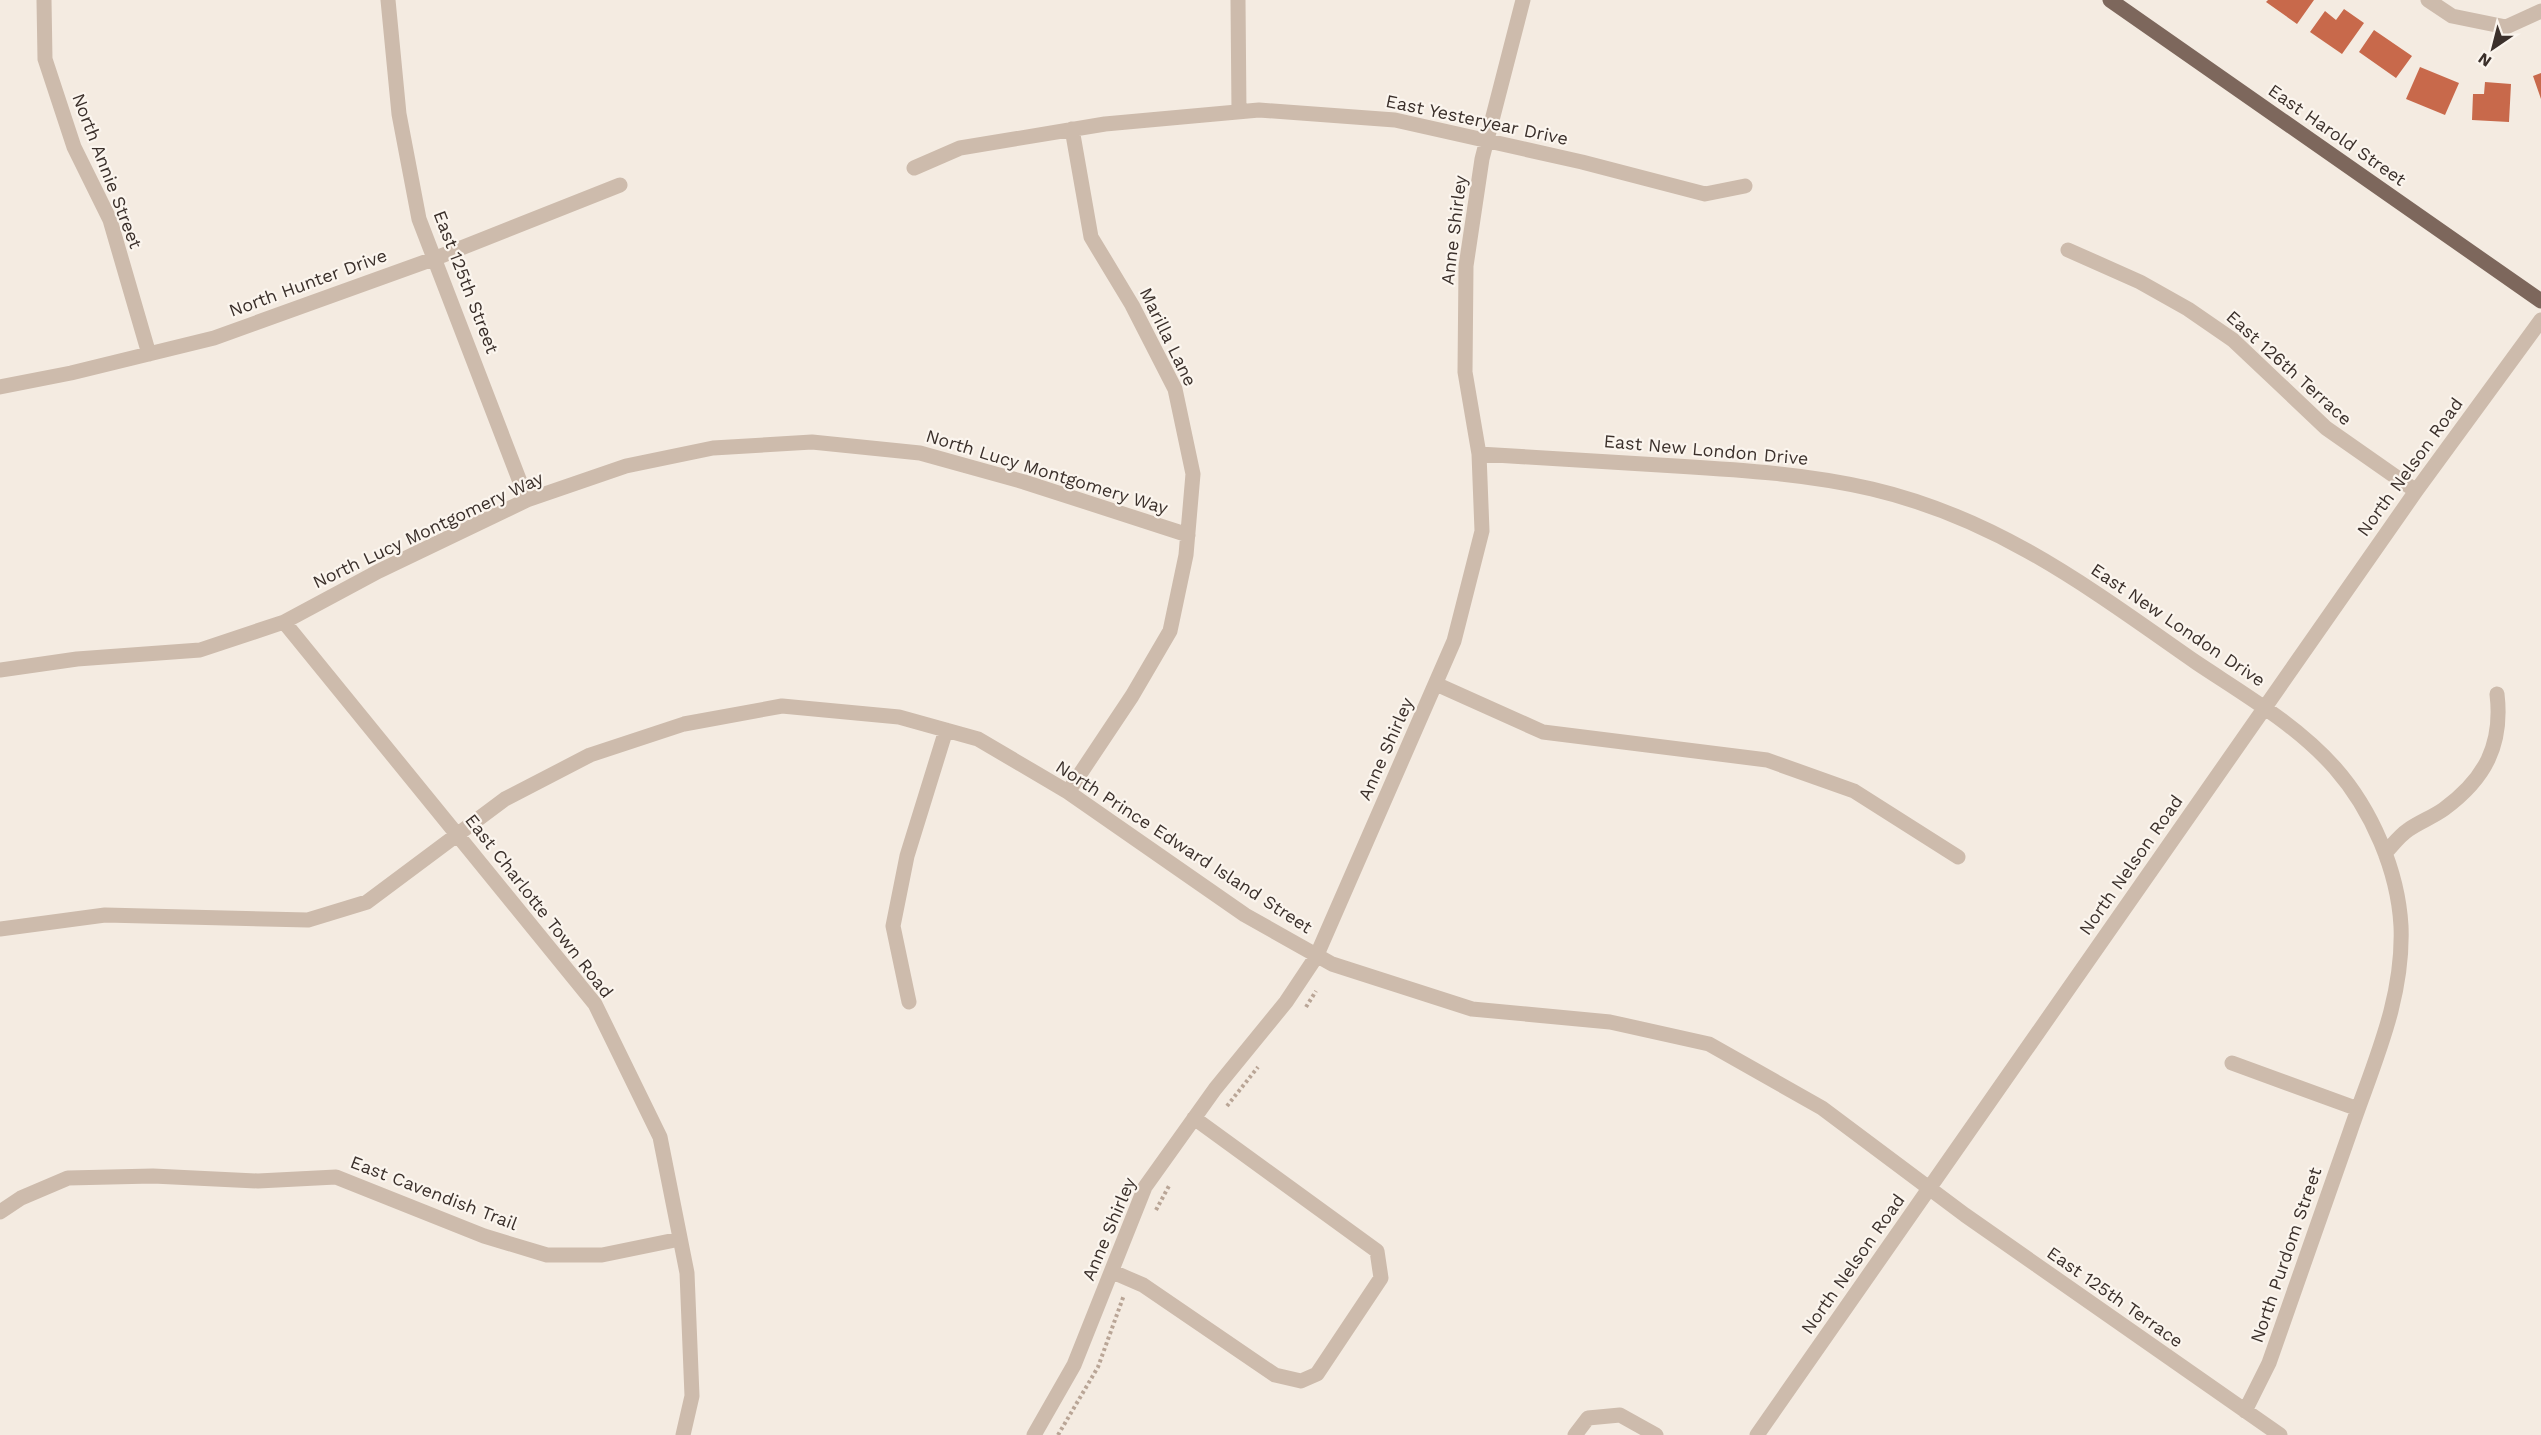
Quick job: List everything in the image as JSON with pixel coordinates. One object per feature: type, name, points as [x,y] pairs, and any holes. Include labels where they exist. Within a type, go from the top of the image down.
[{"type":"main road","name":"East Harold Street","points":[[2110,0],[2541,301]]},
{"type":"street","name":"North Annie Street","points":[[44,0],[45,59],[74,147],[110,220],[149,354]]},
{"type":"street","name":"East 125th Street","points":[[388,0],[399,114],[419,219],[436,258],[527,500]]},
{"type":"street","points":[[1238,0],[1239,112]]},
{"type":"street","name":"Anne Shirley","points":[[1034,1435],[1074,1365],[1145,1187],[1194,1118],[1286,1002],[1316,957],[1454,641],[1482,531],[1479,454],[1465,372],[1466,266],[1486,141],[1522,0]]},
{"type":"street","points":[[2428,0],[2451,15],[2506,27],[2541,11]]},
{"type":"street","name":"East Yesteryear Drive","points":[[914,168],[960,148],[1072,129],[1259,110],[1395,120],[1705,194],[1745,186]]},
{"type":"street","name":"Marilla Lane","points":[[1068,792],[1132,696],[1170,632],[1188,535],[1193,474],[1175,389],[1132,306],[1091,237],[1072,129]]},
{"type":"street","name":"North Hunter Drive","points":[[0,387],[214,338],[436,258],[620,185]]},
{"type":"street","name":"East 126th Terrace","points":[[2068,250],[2140,282],[2188,309],[2233,340],[2333,434],[2416,491]]},
{"type":"street","name":"North Nelson Road","points":[[1757,1435],[2416,491],[2541,320]]},
{"type":"street","name":"North Lucy Montgomery Way","points":[[0,670],[77,659],[200,650],[284,622],[373,574],[527,500],[626,466],[713,448],[812,442],[920,453],[1024,482],[1188,535]]},
{"type":"street","name":"East New London Drive","points":[[1479,454],[1764,472],[1872,489],[1927,504],[1963,517],[2048,560],[2265,708]]},
{"type":"street","name":"East Charlotte Town Road","points":[[284,622],[596,1004],[660,1137],[687,1273],[692,1396],[682,1435]]},
{"type":"street","points":[[1436,684],[1543,732],[1767,760],[1854,791],[1958,857]]},
{"type":"street","points":[[2385,853],[2407,831],[2451,803],[2480,775],[2496,746],[2500,719],[2497,694]]},
{"type":"street","name":"North Prince Edward Island Street","points":[[0,929],[105,915],[308,920],[367,902],[505,799],[590,755],[684,724],[782,706],[899,717],[978,739],[1068,792],[1245,915],[1316,957],[1472,1009],[1610,1022],[1709,1044],[1822,1108],[1929,1189]]},
{"type":"street","name":"North Purdom Street","points":[[2245,1411],[2269,1363],[2391,1017],[2399,977],[2401,923],[2397,896],[2385,853],[2362,806],[2336,769],[2295,730],[2265,708]]},
{"type":"street","points":[[909,1002],[893,926],[906,856],[946,730]]},
{"type":"street","points":[[2232,1064],[2358,1108]]},
{"type":"street","points":[[1113,1272],[1143,1286],[1275,1375],[1301,1381],[1317,1374],[1381,1278],[1377,1251],[1194,1118]]},
{"type":"street","name":"East Cavendish Trail","points":[[0,1212],[21,1198],[68,1178],[153,1176],[258,1181],[336,1177],[484,1236],[546,1255],[603,1255],[680,1239]]},
{"type":"street","name":"East 125th Terrace","points":[[1929,1189],[2280,1435]]},
{"type":"street","points":[[1575,1435],[1588,1418],[1620,1415],[1656,1435]]},
{"type":"path","points":[[1303,1010],[1332,964]]},
{"type":"path","points":[[1208,1130],[1262,1061]]},
{"type":"path","points":[[1154,1213],[1173,1180]]},
{"type":"path","points":[[1058,1435],[1098,1367],[1129,1279]]},
{"type":"building","points":[[2268,0],[2314,0],[2297,24],[2266,2]]},
{"type":"building","points":[[2344,9],[2364,23],[2342,54],[2310,32],[2325,11],[2336,20]]},
{"type":"building","points":[[2374,30],[2412,56],[2396,78],[2359,52]]},
{"type":"building","points":[[2420,67],[2459,83],[2445,115],[2406,99]]},
{"type":"building","points":[[2541,73],[2541,99],[2533,76]]},
{"type":"building","points":[[2485,82],[2511,84],[2509,122],[2472,120],[2473,94],[2484,94]]}]
